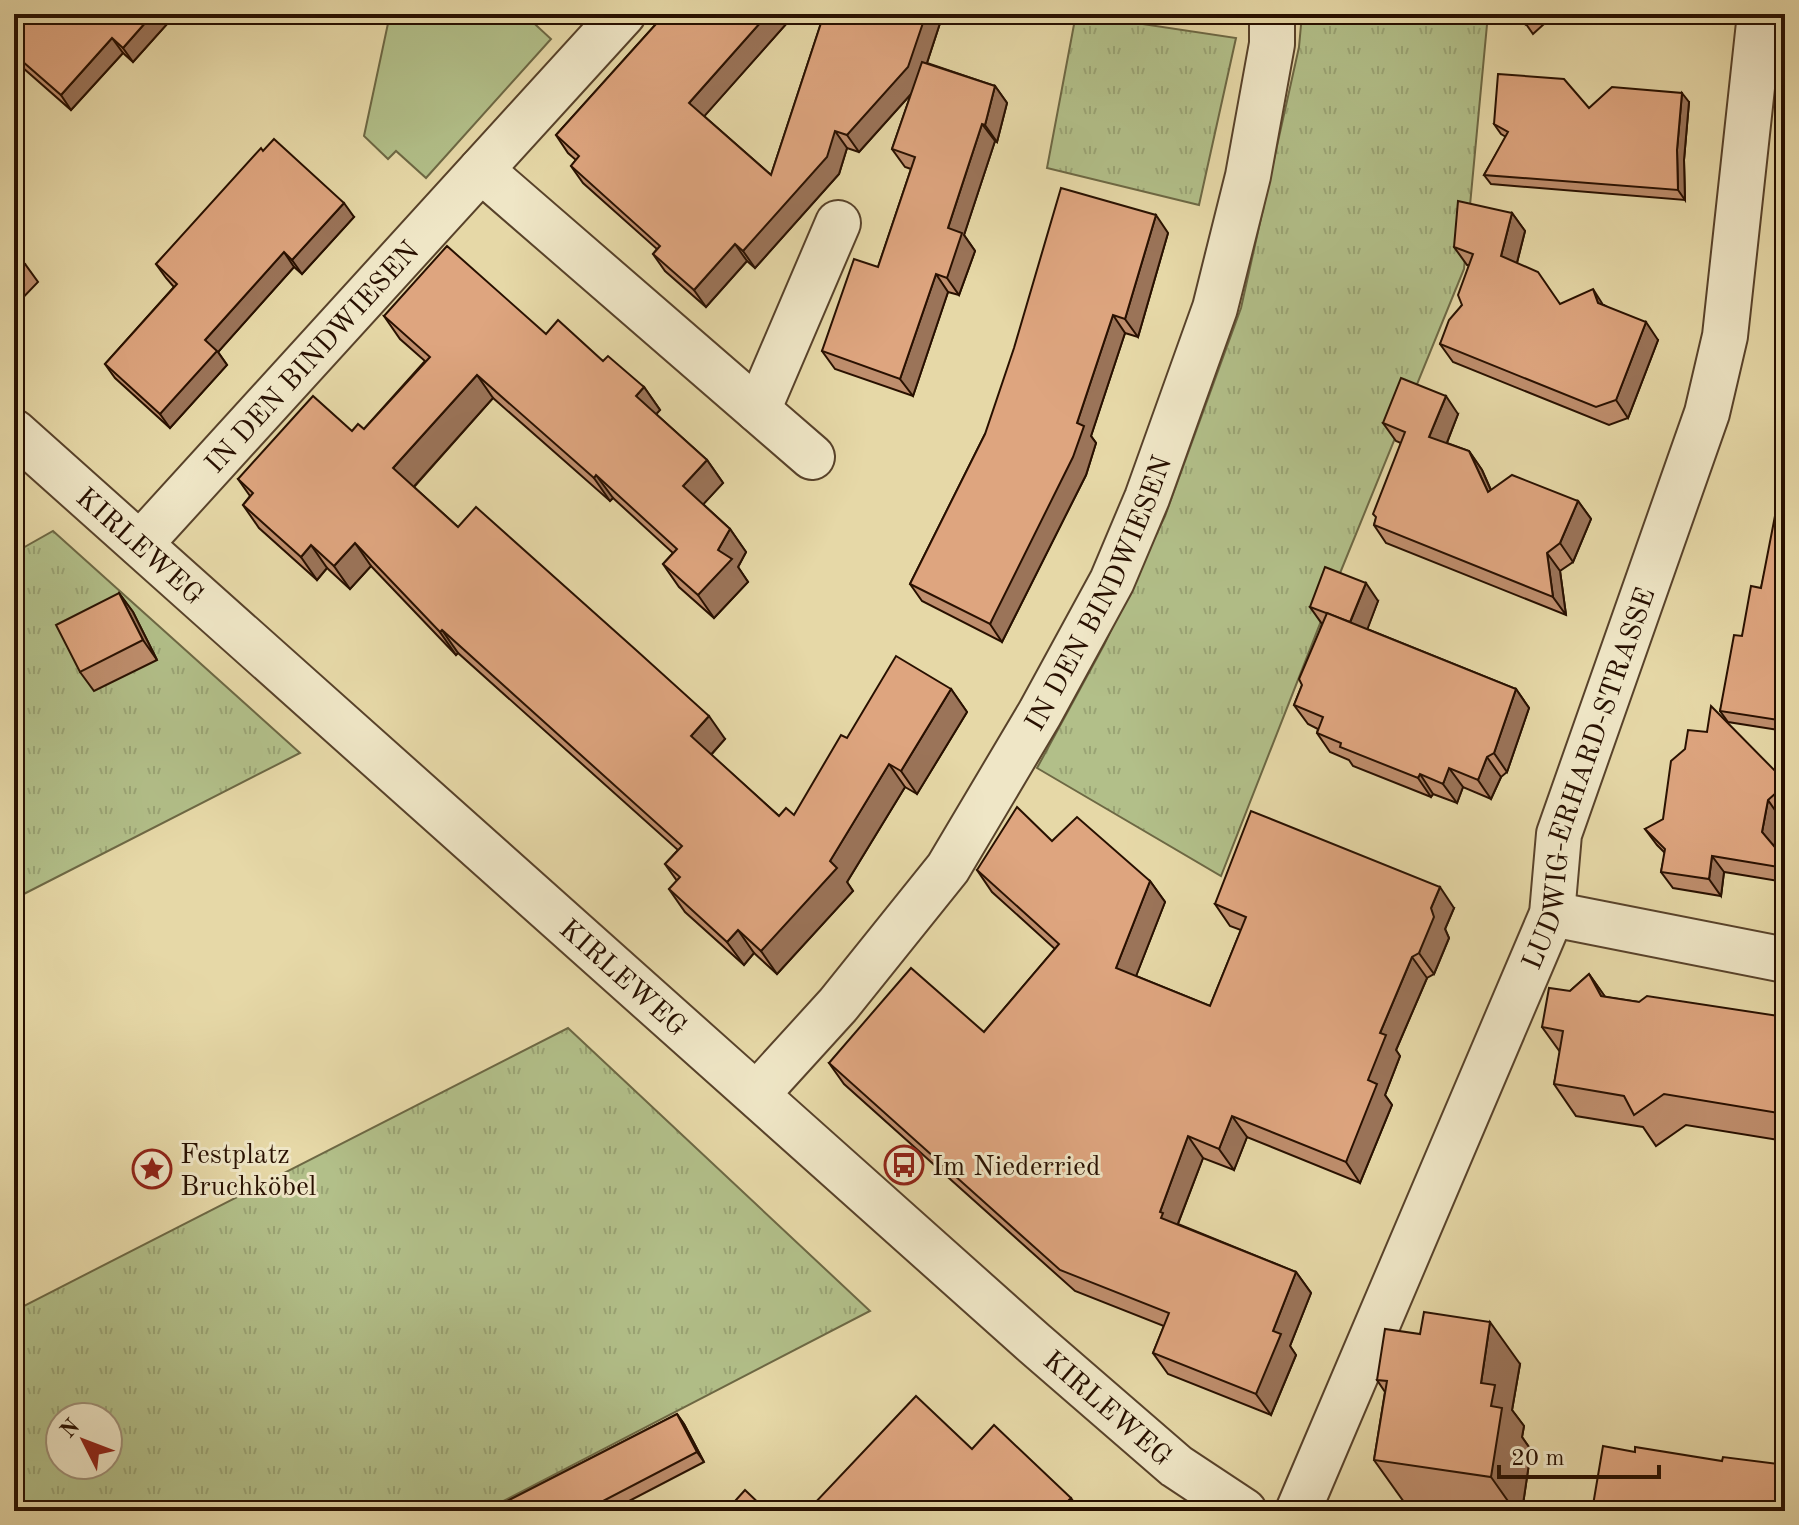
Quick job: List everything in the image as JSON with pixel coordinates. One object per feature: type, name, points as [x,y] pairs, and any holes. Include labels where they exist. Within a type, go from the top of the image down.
[{"type":"street","name":"IN DEN BINDWIESEN","points":[[140,544],[623,14]]},
{"type":"street","name":"IN DEN BINDWIESEN","points":[[757,1094],[838,1005],[948,868],[1040,713],[1112,581],[1147,498],[1215,308],[1248,176],[1272,44],[1272,14]]},
{"type":"street","name":"LUDWIG-ERHARD-STRASSE","points":[[1298,1511],[1552,914],[1559,834],[1707,413],[1721,352],[1760,14]]},
{"type":"street","points":[[481,170],[812,457]]},
{"type":"street","points":[[758,410],[838,223]]},
{"type":"street","name":"KIRLEWEG","points":[[14,432],[1034,1343],[1176,1466],[1244,1511]]},
{"type":"street","points":[[1552,914],[1785,960]]},
{"type":"green space","points":[[390,14],[524,14],[551,39],[426,178],[396,151],[388,159],[364,136]]},
{"type":"green space","points":[[1076,14],[1236,38],[1199,205],[1047,168]]},
{"type":"green space","points":[[1302,14],[1488,14],[1464,269],[1221,876],[1037,768],[1104,645],[1165,516],[1241,308],[1299,47]]},
{"type":"green space","points":[[53,531],[300,753],[14,899],[14,553]]},
{"type":"green space","points":[[568,1028],[870,1311],[484,1511],[14,1511],[14,1311]]},
{"type":"building","points":[[14,14],[153,14],[123,48],[112,38],[61,95],[14,54]]},
{"type":"building","points":[[665,14],[768,14],[689,103],[771,175],[824,14],[926,14],[908,67],[847,135],[835,131],[827,157],[743,251],[735,244],[694,290],[653,254],[660,246],[571,166],[579,156],[556,135]]},
{"type":"building","points":[[1527,14],[1537,14],[1526,24]]},
{"type":"building","points":[[922,62],[995,86],[985,125],[982,124],[948,228],[962,233],[947,278],[936,274],[900,379],[822,351],[854,259],[878,267],[915,157],[892,149]]},
{"type":"building","points":[[1498,74],[1564,79],[1589,108],[1612,87],[1682,93],[1677,150],[1678,190],[1484,175],[1508,132],[1494,124]]},
{"type":"building","points":[[274,139],[344,203],[292,260],[284,252],[205,340],[217,351],[160,414],[105,364],[177,284],[156,264],[261,148],[263,151]]},
{"type":"building","points":[[1061,188],[1156,215],[1125,319],[1113,315],[1077,423],[1084,426],[1073,457],[990,624],[910,584],[985,434]]},
{"type":"building","points":[[1458,201],[1512,213],[1501,256],[1538,272],[1560,304],[1593,289],[1598,303],[1646,322],[1616,400],[1596,407],[1440,344],[1449,320],[1462,305],[1458,295],[1473,254],[1454,247]]},
{"type":"building","points":[[447,246],[546,334],[558,320],[603,361],[608,356],[644,387],[636,396],[707,460],[683,486],[730,529],[718,550],[732,559],[698,595],[663,564],[677,549],[596,475],[594,478],[477,375],[393,468],[458,527],[476,507],[636,650],[709,716],[691,736],[779,816],[786,808],[794,815],[841,735],[847,738],[896,656],[951,689],[901,771],[889,764],[830,861],[837,868],[761,951],[738,930],[727,942],[669,889],[680,877],[665,864],[682,846],[442,630],[440,632],[355,543],[334,566],[311,545],[301,557],[243,505],[253,493],[238,479],[313,396],[352,431],[358,424],[364,429],[430,357],[384,316]]},
{"type":"building","points":[[14,254],[25,264],[14,276]]},
{"type":"building","points":[[1401,378],[1446,396],[1429,437],[1469,451],[1488,492],[1512,475],[1578,501],[1560,543],[1547,553],[1553,597],[1374,525],[1376,517],[1373,514],[1405,432],[1383,423]]},
{"type":"building","points":[[1781,485],[1785,486],[1785,721],[1720,711],[1734,635],[1742,636],[1751,586],[1761,588]]},
{"type":"building","points":[[1325,567],[1366,583],[1350,622],[1310,607]]},
{"type":"building","points":[[119,593],[143,640],[80,672],[56,625]]},
{"type":"building","points":[[1327,613],[1516,689],[1494,753],[1487,757],[1478,780],[1449,768],[1443,784],[1420,774],[1418,778],[1340,747],[1341,743],[1317,733],[1323,717],[1294,705],[1302,685],[1299,679]]},
{"type":"building","points":[[1711,706],[1785,781],[1785,785],[1768,800],[1762,832],[1785,859],[1785,868],[1712,856],[1709,879],[1661,872],[1665,849],[1645,829],[1663,819],[1671,761],[1685,749],[1688,730],[1707,732]]},
{"type":"building","points":[[1017,807],[1052,841],[1077,817],[1150,881],[1116,968],[1210,1006],[1246,917],[1215,904],[1251,811],[1440,887],[1431,908],[1434,917],[1419,953],[1412,957],[1380,1033],[1386,1035],[1368,1080],[1377,1084],[1346,1162],[1232,1116],[1219,1149],[1188,1136],[1160,1212],[1163,1213],[1161,1218],[1296,1272],[1273,1331],[1281,1334],[1256,1394],[1153,1353],[1169,1313],[1060,1270],[829,1063],[911,968],[984,1032],[1059,944],[977,870]]},
{"type":"building","points":[[1589,974],[1601,996],[1639,1002],[1647,996],[1785,1017],[1785,1114],[1664,1094],[1634,1115],[1624,1096],[1554,1084],[1563,1031],[1542,1027],[1549,988],[1570,991]]},
{"type":"building","points":[[1424,1312],[1490,1322],[1481,1383],[1495,1385],[1491,1406],[1502,1408],[1491,1477],[1374,1460],[1387,1381],[1377,1380],[1385,1329],[1420,1334]]},
{"type":"building","points":[[916,1396],[972,1449],[994,1425],[1071,1498],[1058,1511],[814,1511],[811,1507]]},
{"type":"building","points":[[677,1414],[697,1452],[584,1511],[488,1511]]},
{"type":"building","points":[[1603,1446],[1635,1452],[1635,1447],[1722,1461],[1723,1457],[1785,1465],[1785,1511],[1592,1511]]},
{"type":"building","points":[[745,1490],[767,1511],[726,1511]]},
{"type":"place","name":"Im Niederried","points":[[904,1165]]},
{"type":"place","name":"Festplatz Bruchköbel","points":[[152,1169]]}]
